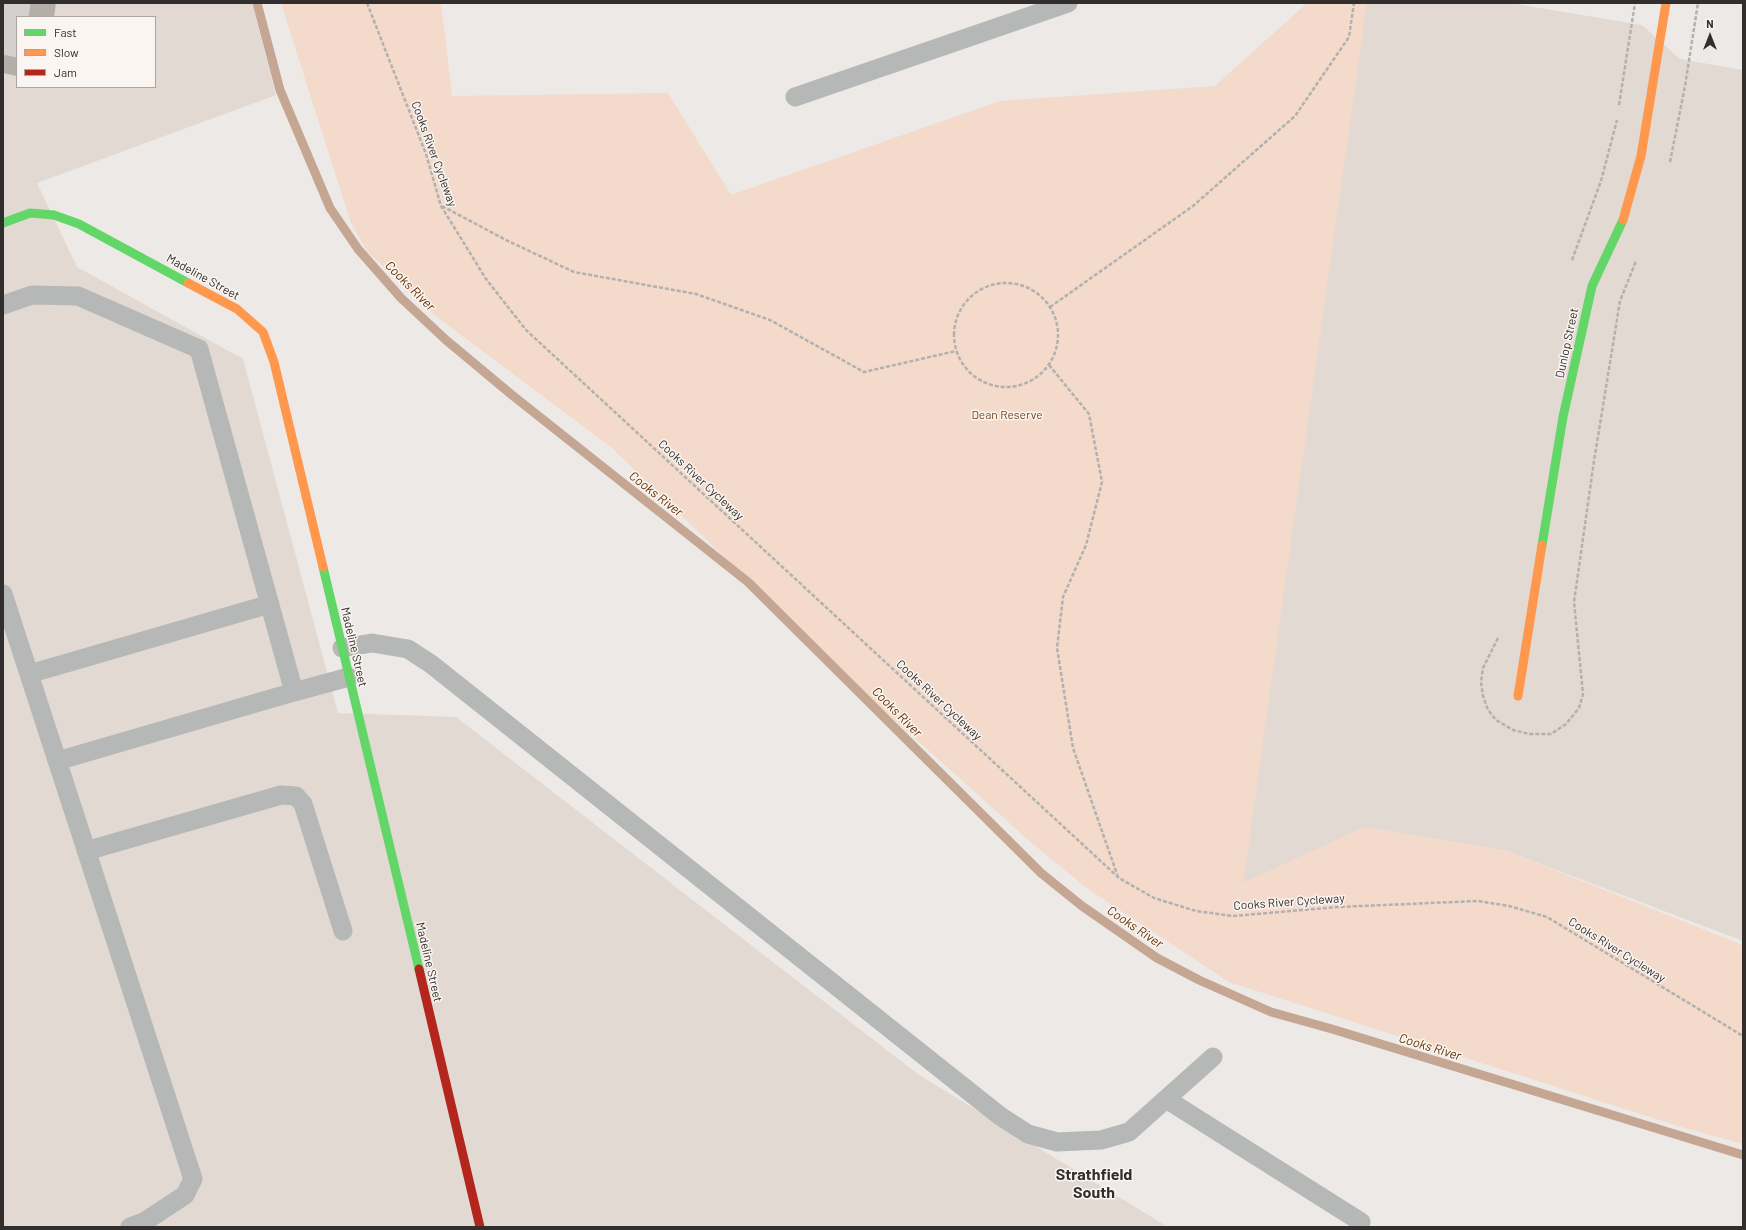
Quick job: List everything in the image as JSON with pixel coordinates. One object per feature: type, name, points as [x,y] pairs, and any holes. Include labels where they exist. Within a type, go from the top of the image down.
[{"type":"street","name":"Dunlop Street","points":[[1518,696],[1565,409],[1592,286],[1626,214],[1641,156],[1666,3]]},
{"type":"street","name":"Madeline Street","points":[[3,223],[30,213],[54,215],[79,224],[237,309],[263,332],[274,362],[480,1227]]},
{"type":"lane","points":[[795,97],[1068,3]]},
{"type":"lane","points":[[3,305],[32,295],[78,296],[198,349],[294,692]]},
{"type":"lane","points":[[3,594],[193,1180],[185,1195],[144,1222],[130,1227]]},
{"type":"lane","points":[[29,674],[270,604]]},
{"type":"lane","points":[[342,648],[372,643],[408,649],[431,664],[1000,1116],[1028,1134],[1057,1142],[1101,1140],[1129,1132],[1213,1057]]},
{"type":"lane","points":[[57,761],[349,677]]},
{"type":"lane","points":[[86,851],[281,795],[296,796],[302,804],[343,931]]},
{"type":"lane","points":[[1166,1100],[1361,1222]]},
{"type":"path","name":"Cooks River Cycleway","points":[[367,3],[426,154],[441,206],[486,279],[526,330],[1119,878],[1154,898],[1196,911],[1233,916],[1338,906],[1478,901],[1509,906],[1547,917],[1743,1036]]},
{"type":"path","points":[[1050,307],[1193,206],[1295,116],[1349,37],[1354,3]]},
{"type":"path","points":[[441,206],[506,240],[574,272],[696,294],[770,320],[864,372],[956,351]]},
{"type":"path","points":[[1008,283],[1025,286],[1039,294],[1050,307],[1056,321],[1058,336],[1056,351],[1049,365],[1037,376],[1023,384],[1006,387],[990,385],[976,377],[964,366],[956,351],[954,334],[956,318],[964,304],[976,292],[991,285],[1008,283]]},
{"type":"path","points":[[1049,365],[1088,414],[1102,482],[1086,545],[1063,597],[1057,648],[1073,748],[1119,878]]},
{"type":"shaded area","points":[[3,3],[252,3],[276,95],[37,183],[77,267],[243,359],[338,713],[456,717],[919,1075],[1168,1227],[3,1227]]},
{"type":"shaded area","points":[[1365,3],[1510,3],[1642,25],[1680,59],[1743,70],[1743,941],[1504,850],[1243,883]]},
{"type":"green space","name":"Dean Reserve","points":[[281,3],[441,3],[452,96],[668,93],[731,195],[1000,101],[1215,86],[1307,3],[1367,3],[1243,883],[1364,827],[1504,850],[1743,945],[1743,1144],[1678,1126],[1229,982],[1088,889],[1034,845],[860,689],[612,448],[433,314],[367,251],[351,223]]},
{"type":"building","points":[[3,3],[31,3],[29,16],[16,16],[16,58],[3,55]]},
{"type":"waterway","name":"Cooks River","points":[[257,3],[280,90],[330,208],[358,249],[401,298],[446,340],[512,395],[748,582],[1041,873],[1082,906],[1157,958],[1199,980],[1271,1012],[1332,1029],[1743,1155]]},
{"type":"traffic: fast","points":[[3,223],[30,213],[54,215],[79,224],[188,283]]},
{"type":"traffic: fast","points":[[1542,545],[1563,417],[1592,286],[1623,220]]},
{"type":"traffic: fast","points":[[323,567],[419,969]]},
{"type":"traffic: slow","points":[[1623,220],[1641,156],[1666,3]]},
{"type":"traffic: slow","points":[[188,283],[237,309],[263,332],[274,362],[323,567]]},
{"type":"traffic: slow","points":[[1518,696],[1542,545]]},
{"type":"traffic: jam","points":[[419,969],[480,1227]]},
{"type":"district","name":"Strathfield South","points":[[1094,1184]]}]
